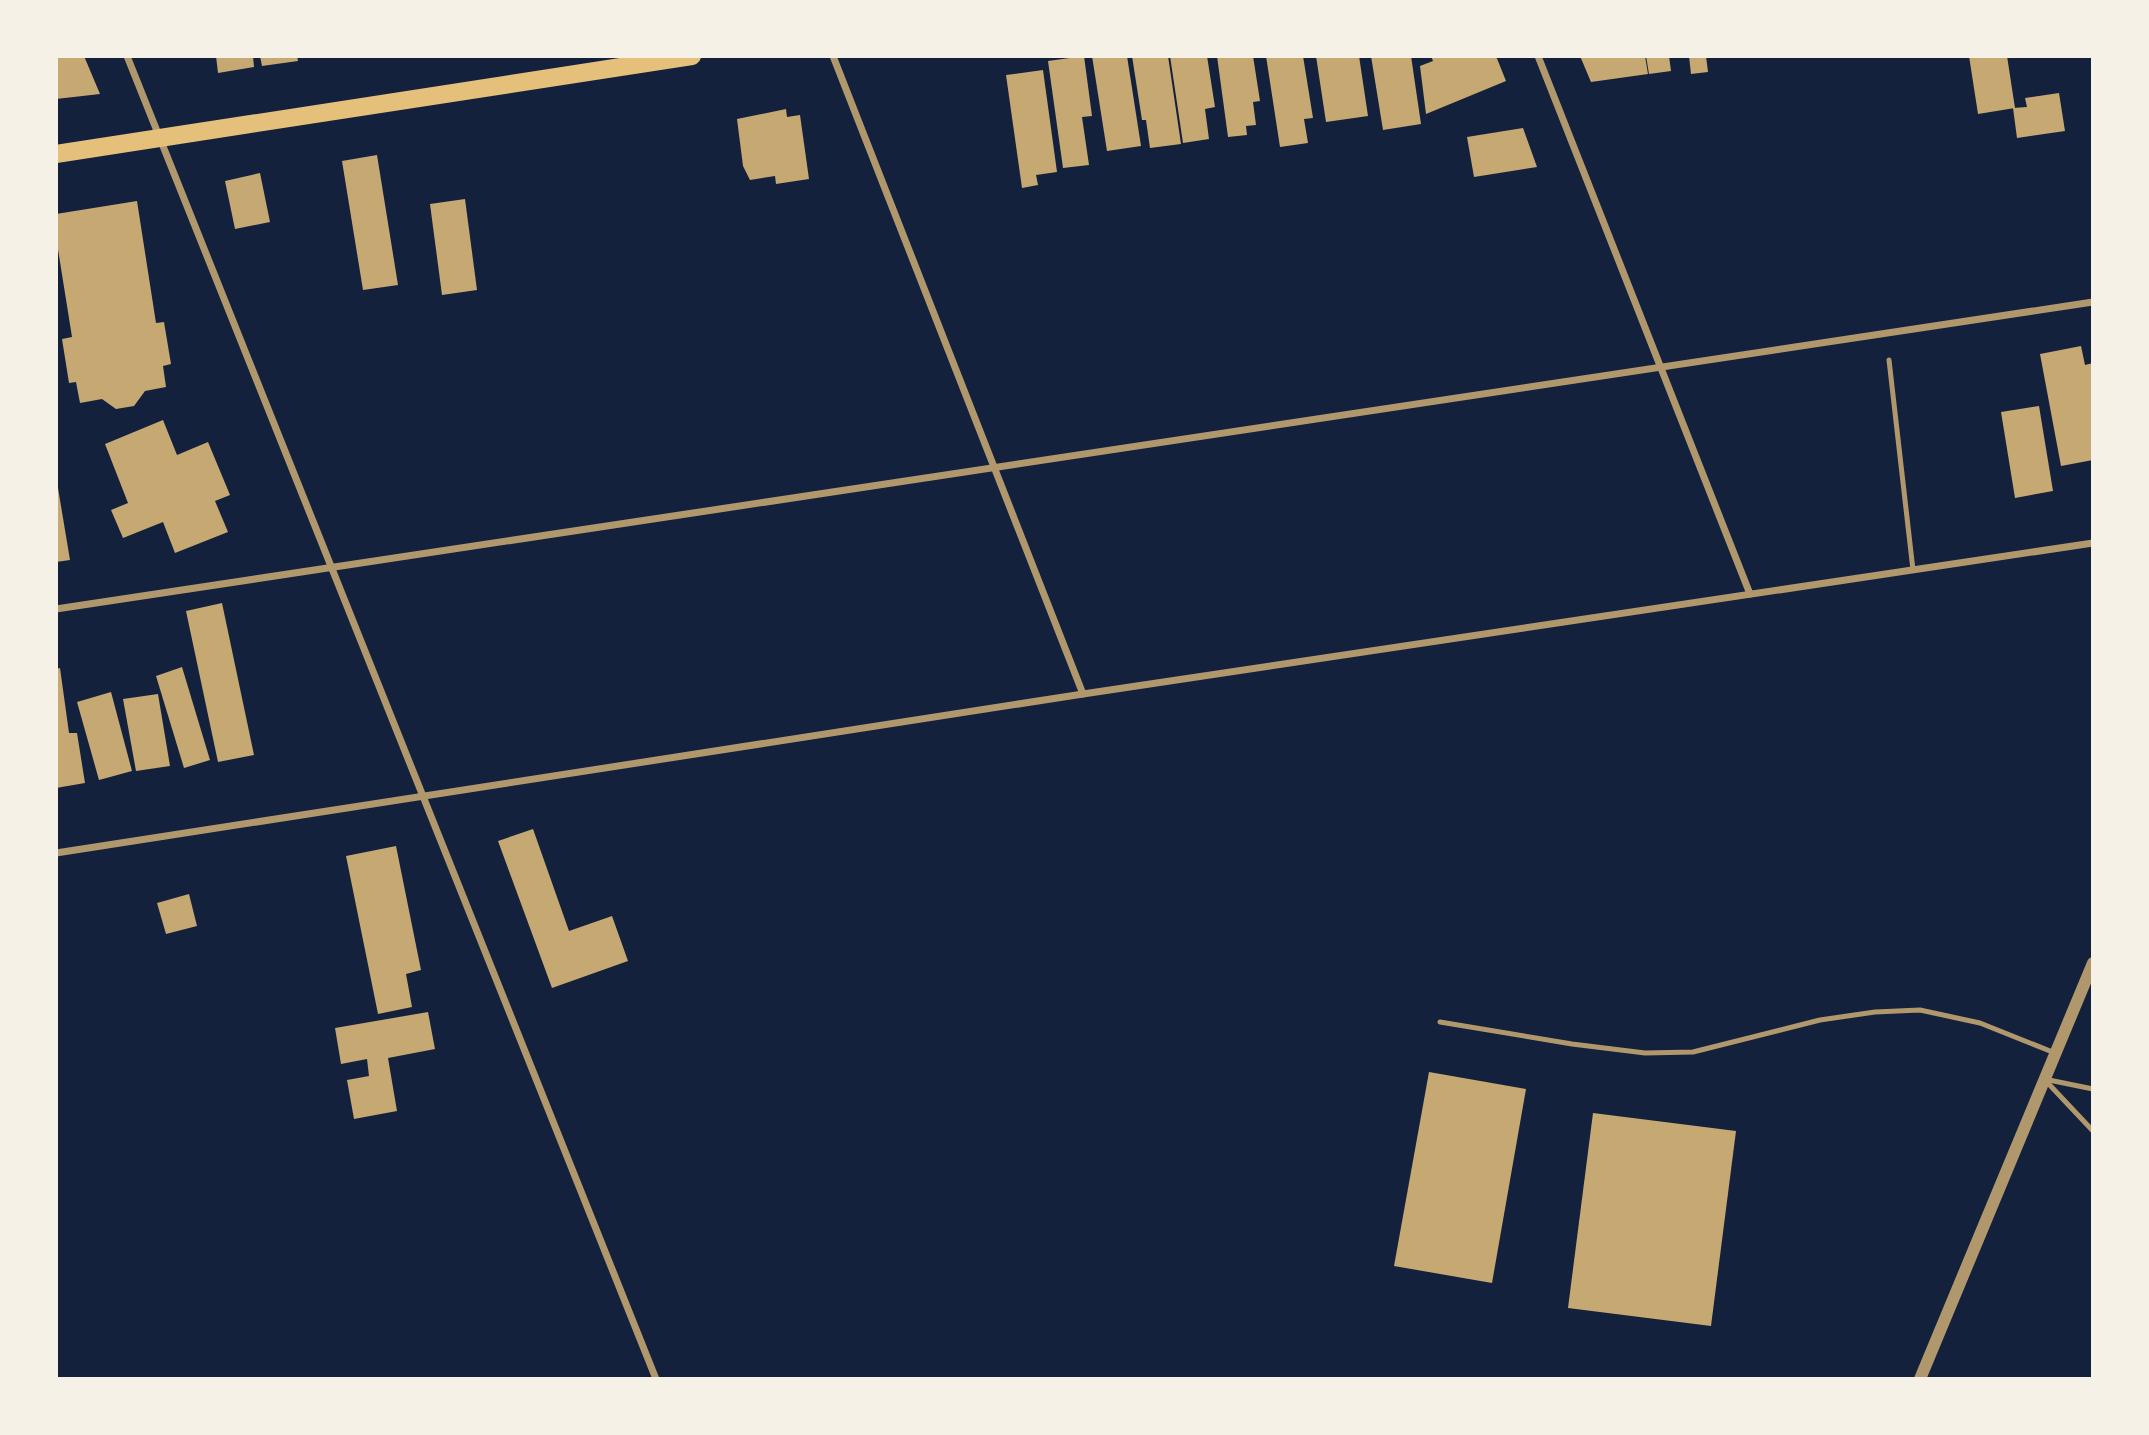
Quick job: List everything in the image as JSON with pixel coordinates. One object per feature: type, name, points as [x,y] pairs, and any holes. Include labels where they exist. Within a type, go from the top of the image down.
[{"type":"main road","points":[[56,154],[692,56]]},
{"type":"street","points":[[127,56],[656,1379]]},
{"type":"street","points":[[833,56],[1083,694]]},
{"type":"street","points":[[1538,56],[1751,594]]},
{"type":"street","points":[[56,610],[2093,302]]},
{"type":"street","points":[[56,853],[1083,694],[2093,543]]},
{"type":"street","points":[[1920,1379],[2093,962]]},
{"type":"lane","points":[[1889,360],[1913,570]]},
{"type":"lane","points":[[1440,1022],[1645,1053],[1693,1052],[1820,1020],[1875,1012],[1920,1010],[1980,1023],[2055,1053]]},
{"type":"lane","points":[[2044,1079],[2093,1089]]},
{"type":"lane","points":[[2044,1079],[2093,1131]]},
{"type":"building","points":[[56,56],[84,56],[100,94],[56,99]]},
{"type":"building","points":[[216,56],[253,56],[254,67],[218,73]]},
{"type":"building","points":[[260,56],[297,56],[298,61],[262,66]]},
{"type":"building","points":[[1084,56],[1092,116],[1082,117],[1089,165],[1063,168],[1048,61]]},
{"type":"building","points":[[1092,56],[1127,56],[1141,146],[1107,151]]},
{"type":"building","points":[[1132,56],[1168,56],[1181,144],[1150,148],[1146,120],[1142,120]]},
{"type":"building","points":[[1170,56],[1207,56],[1215,107],[1205,109],[1209,139],[1183,143]]},
{"type":"building","points":[[1217,56],[1253,56],[1260,101],[1253,102],[1256,125],[1246,126],[1247,135],[1228,137]]},
{"type":"building","points":[[1266,56],[1303,56],[1313,118],[1304,119],[1308,143],[1280,147]]},
{"type":"building","points":[[1316,56],[1359,56],[1368,116],[1326,122]]},
{"type":"building","points":[[1371,56],[1411,56],[1421,124],[1383,130]]},
{"type":"building","points":[[1431,56],[1496,56],[1506,81],[1426,114],[1420,66],[1433,61]]},
{"type":"building","points":[[1580,56],[1645,56],[1648,74],[1591,82]]},
{"type":"building","points":[[1646,56],[1669,56],[1671,71],[1649,74]]},
{"type":"building","points":[[1689,56],[1706,56],[1708,72],[1691,74]]},
{"type":"building","points":[[1969,56],[2007,56],[2015,108],[1978,114]]},
{"type":"building","points":[[1043,70],[1057,172],[1036,175],[1038,185],[1022,188],[1006,75]]},
{"type":"building","points":[[2059,93],[2065,131],[2017,138],[2013,108],[2027,107],[2025,98]]},
{"type":"building","points":[[786,109],[787,117],[800,115],[809,179],[776,184],[775,176],[750,180],[743,166],[737,119]]},
{"type":"building","points":[[1523,128],[1537,167],[1474,177],[1467,137]]},
{"type":"building","points":[[377,155],[398,285],[363,290],[342,161]]},
{"type":"building","points":[[260,173],[270,222],[235,229],[225,181]]},
{"type":"building","points":[[465,199],[477,290],[442,295],[430,204]]},
{"type":"building","points":[[137,201],[156,323],[164,322],[171,364],[163,366],[166,387],[145,391],[134,406],[116,409],[102,399],[80,403],[76,382],[69,383],[62,339],[72,337],[56,237],[56,214]]},
{"type":"building","points":[[2081,346],[2085,365],[2093,363],[2093,460],[2061,466],[2040,354]]},
{"type":"building","points":[[2039,406],[2053,491],[2015,498],[2001,412]]},
{"type":"building","points":[[163,420],[177,455],[208,442],[230,495],[215,501],[228,532],[175,553],[163,522],[123,538],[111,510],[128,503],[105,444]]},
{"type":"building","points":[[56,483],[70,560],[56,562]]},
{"type":"building","points":[[222,603],[254,755],[218,762],[186,611]]},
{"type":"building","points":[[182,667],[210,760],[184,768],[156,676]]},
{"type":"building","points":[[60,668],[69,733],[77,733],[85,783],[56,788],[56,669]]},
{"type":"building","points":[[111,692],[132,771],[99,780],[77,702]]},
{"type":"building","points":[[158,694],[170,766],[136,771],[123,699]]},
{"type":"building","points":[[533,829],[569,931],[612,916],[628,961],[552,988],[498,841]]},
{"type":"building","points":[[396,846],[421,970],[406,974],[412,1007],[378,1014],[346,856]]},
{"type":"building","points":[[189,894],[197,926],[166,934],[157,903]]},
{"type":"building","points":[[428,1012],[435,1049],[388,1058],[397,1111],[354,1119],[347,1080],[369,1076],[367,1059],[341,1064],[335,1028]]},
{"type":"building","points":[[1429,1072],[1526,1089],[1492,1283],[1394,1266]]},
{"type":"building","points":[[1593,1113],[1736,1131],[1711,1326],[1568,1308]]}]
